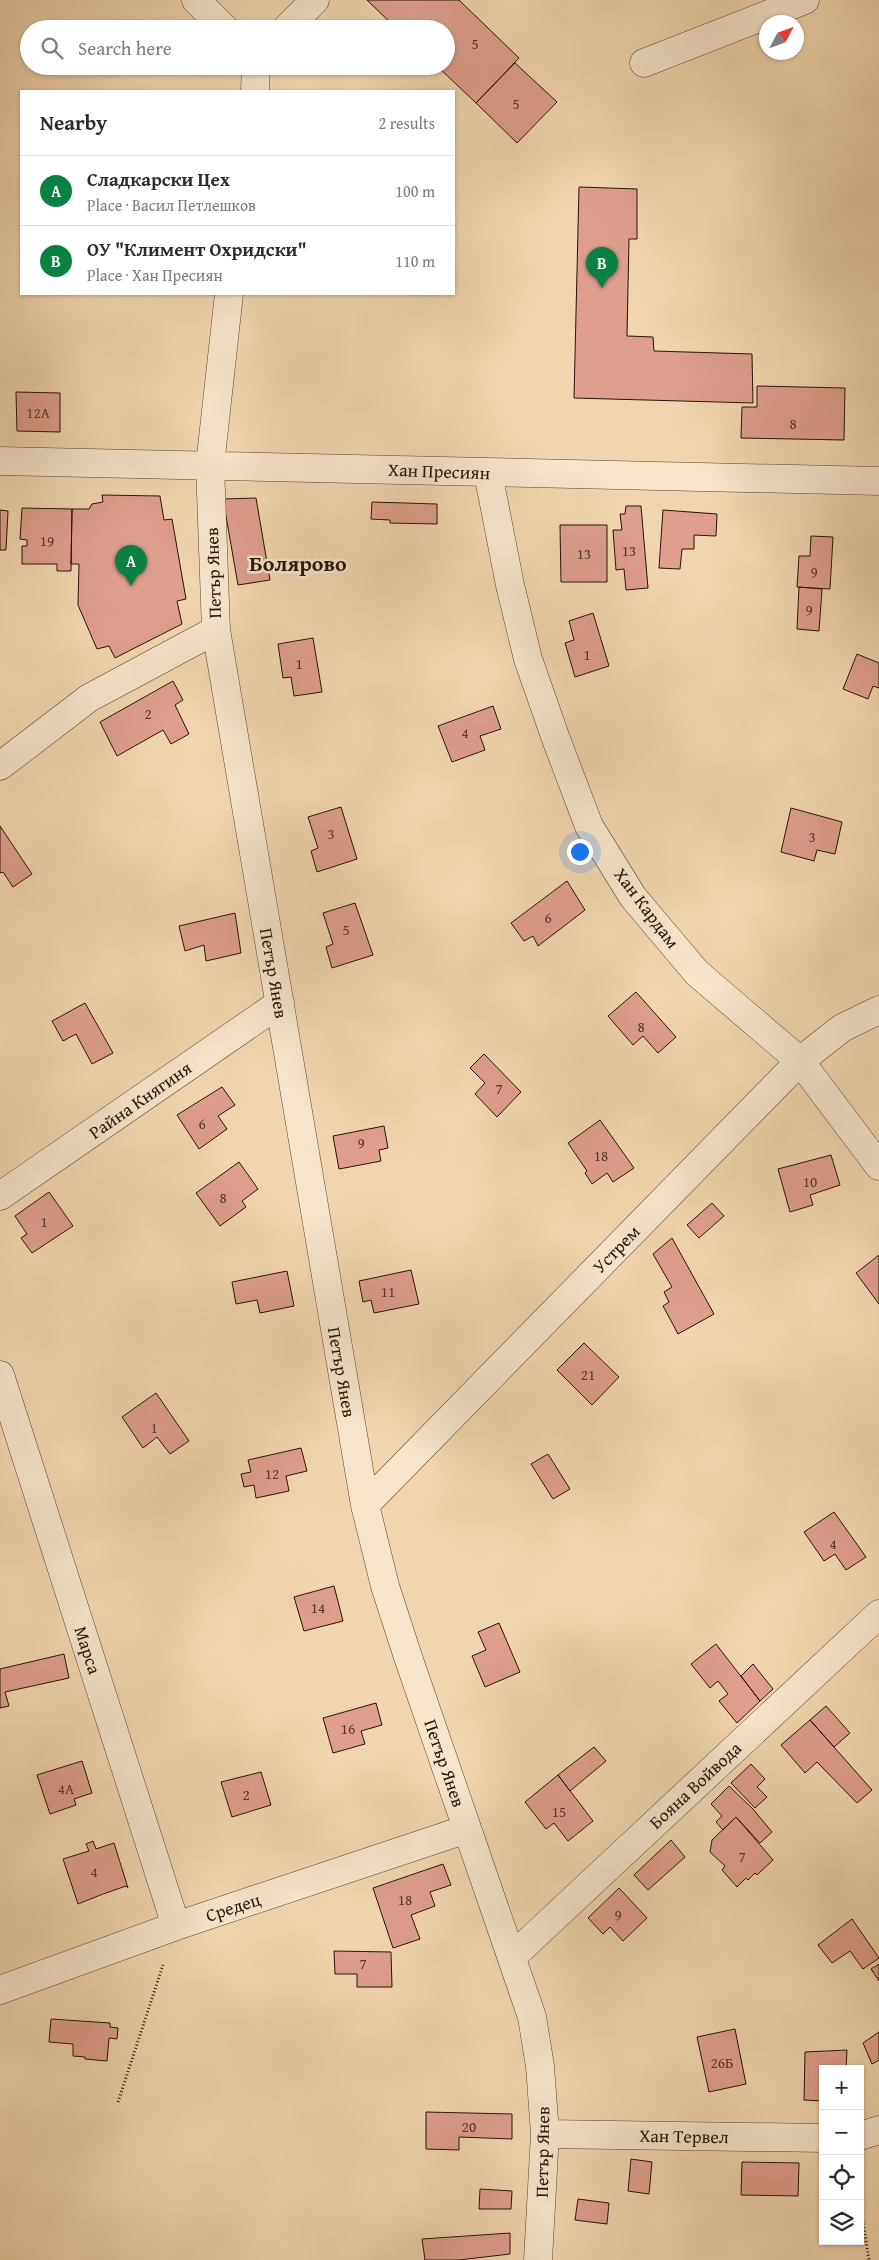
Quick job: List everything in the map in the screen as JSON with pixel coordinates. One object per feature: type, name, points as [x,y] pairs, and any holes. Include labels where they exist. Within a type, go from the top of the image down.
[{"type":"street","points":[[196,0],[216,20]]},
{"type":"street","points":[[644,63],[805,0]]},
{"type":"street","points":[[293,20],[308,2]]},
{"type":"street","points":[[255,90],[256,75]]},
{"type":"street","name":"Петър Янев","points":[[228,295],[210,465],[216,630],[365,1505],[391,1604],[532,2017],[540,2066],[545,2134],[538,2260]]},
{"type":"street","name":"Хан Пресиян","points":[[0,461],[879,481]]},
{"type":"street","name":"Хан Кардам","points":[[488,473],[510,585],[528,659],[556,739],[590,826],[633,896],[697,973],[800,1061],[879,1166]]},
{"type":"street","points":[[0,766],[89,698],[216,630]]},
{"type":"street","name":"Райна Княгиня","points":[[0,1196],[280,1003]]},
{"type":"street","name":"Устрем","points":[[365,1505],[800,1061],[842,1028],[879,1010]]},
{"type":"street","name":"Марса","points":[[0,1375],[176,1926]]},
{"type":"street","name":"Бояна Войвода","points":[[512,1957],[879,1614]]},
{"type":"street","name":"Средец","points":[[0,1990],[176,1926],[467,1829]]},
{"type":"street","points":[[864,2135],[879,2130]]},
{"type":"street","name":"Хан Тервел","points":[[545,2134],[819,2138]]},
{"type":"path","points":[[118,2102],[176,1926]]},
{"type":"path","points":[[864,2228],[869,2260]]},
{"type":"building","points":[[367,0],[459,0],[519,58],[476,103],[446,75],[455,75],[455,20],[388,20]]},
{"type":"building","points":[[515,63],[557,102],[517,143],[476,103]]},
{"type":"building","points":[[579,187],[637,189],[637,239],[629,239],[627,336],[653,337],[654,351],[752,354],[753,403],[574,398]]},
{"type":"building","points":[[757,386],[845,388],[844,440],[741,438],[742,407],[757,407]]},
{"type":"building","points":[[16,392],[60,393],[60,432],[17,431]]},
{"type":"building","points":[[102,495],[160,496],[164,520],[172,519],[186,599],[177,601],[182,624],[115,658],[109,646],[97,649],[78,605],[79,564],[71,564],[72,509],[89,509],[92,504],[103,502]]},
{"type":"building","points":[[256,498],[270,580],[238,585],[223,499]]},
{"type":"building","points":[[372,502],[437,504],[437,524],[390,523],[390,520],[371,519]]},
{"type":"building","points":[[626,506],[641,506],[648,588],[626,590],[624,569],[616,570],[613,530],[622,530],[620,514],[625,514]]},
{"type":"building","points":[[22,508],[72,509],[71,571],[57,571],[57,564],[22,564],[22,546],[27,546],[27,540],[20,539]]},
{"type":"building","points":[[0,510],[8,511],[6,550],[0,550]]},
{"type":"building","points":[[663,510],[717,514],[716,536],[694,535],[694,549],[682,549],[680,569],[659,568]]},
{"type":"building","points":[[560,525],[607,525],[607,582],[561,582]]},
{"type":"building","points":[[811,536],[833,537],[830,589],[797,587],[799,556],[810,556]]},
{"type":"building","points":[[799,587],[822,589],[819,631],[797,629]]},
{"type":"building","points":[[593,613],[609,666],[575,677],[565,643],[574,640],[569,621]]},
{"type":"building","points":[[313,638],[322,692],[294,696],[291,677],[283,678],[278,644]]},
{"type":"building","points":[[857,654],[879,663],[879,688],[873,686],[868,699],[843,689]]},
{"type":"building","points":[[173,681],[183,700],[175,705],[189,734],[171,744],[163,730],[117,756],[100,722]]},
{"type":"building","points":[[493,706],[501,729],[480,736],[485,750],[452,762],[438,726]]},
{"type":"building","points":[[341,807],[357,859],[317,872],[311,851],[318,848],[308,817]]},
{"type":"building","points":[[791,808],[842,822],[835,854],[817,850],[814,861],[781,852]]},
{"type":"building","points":[[0,826],[32,874],[13,887],[3,872],[0,873]]},
{"type":"building","points":[[567,881],[585,910],[538,946],[533,936],[524,941],[511,923]]},
{"type":"building","points":[[355,903],[373,955],[332,968],[326,947],[333,944],[323,913]]},
{"type":"building","points":[[235,913],[241,953],[206,961],[204,945],[185,951],[179,926]]},
{"type":"building","points":[[636,992],[676,1037],[658,1053],[643,1036],[633,1045],[608,1016]]},
{"type":"building","points":[[85,1003],[113,1053],[92,1064],[76,1034],[63,1041],[52,1021]]},
{"type":"building","points":[[484,1054],[521,1092],[497,1117],[475,1094],[485,1083],[470,1068]]},
{"type":"building","points":[[222,1087],[235,1105],[218,1116],[227,1129],[199,1149],[177,1115]]},
{"type":"building","points":[[600,1120],[634,1168],[613,1182],[607,1173],[592,1184],[585,1173],[587,1171],[568,1143]]},
{"type":"building","points":[[384,1126],[388,1148],[379,1150],[381,1161],[339,1169],[333,1136]]},
{"type":"building","points":[[831,1155],[840,1185],[810,1195],[813,1205],[790,1212],[778,1169]]},
{"type":"building","points":[[239,1162],[258,1189],[242,1201],[246,1207],[220,1226],[196,1193]]},
{"type":"building","points":[[49,1192],[73,1226],[32,1253],[21,1238],[27,1234],[15,1216]]},
{"type":"building","points":[[712,1203],[724,1216],[699,1238],[687,1225]]},
{"type":"building","points":[[672,1238],[714,1314],[678,1334],[663,1306],[669,1302],[664,1292],[672,1287],[653,1254]]},
{"type":"building","points":[[879,1255],[879,1304],[856,1273]]},
{"type":"building","points":[[411,1270],[419,1304],[374,1313],[371,1300],[363,1302],[359,1281]]},
{"type":"building","points":[[287,1271],[294,1306],[260,1313],[257,1300],[236,1304],[232,1282]]},
{"type":"building","points":[[584,1343],[619,1377],[592,1405],[557,1370]]},
{"type":"building","points":[[156,1393],[189,1441],[170,1454],[157,1437],[143,1448],[122,1417]]},
{"type":"building","points":[[301,1448],[307,1471],[286,1476],[289,1491],[256,1498],[254,1485],[244,1487],[241,1474],[251,1472],[248,1460]]},
{"type":"building","points":[[548,1454],[570,1489],[553,1499],[531,1464]]},
{"type":"building","points":[[834,1512],[866,1557],[846,1570],[835,1554],[824,1561],[804,1532]]},
{"type":"building","points":[[334,1586],[343,1621],[304,1631],[294,1597]]},
{"type":"building","points":[[499,1623],[520,1672],[485,1687],[472,1656],[486,1650],[478,1632]]},
{"type":"building","points":[[716,1644],[760,1701],[737,1723],[719,1701],[728,1694],[718,1681],[710,1688],[691,1664]]},
{"type":"building","points":[[64,1654],[69,1678],[5,1692],[9,1706],[0,1708],[0,1669]]},
{"type":"building","points":[[753,1664],[773,1689],[760,1701],[741,1676]]},
{"type":"building","points":[[376,1703],[382,1725],[361,1731],[365,1744],[333,1753],[323,1718]]},
{"type":"building","points":[[826,1706],[850,1733],[834,1747],[810,1720]]},
{"type":"building","points":[[810,1720],[872,1790],[857,1803],[817,1762],[805,1773],[781,1745]]},
{"type":"building","points":[[594,1747],[606,1761],[570,1791],[558,1775]]},
{"type":"building","points":[[82,1761],[92,1793],[74,1799],[76,1805],[50,1814],[37,1775]]},
{"type":"building","points":[[751,1764],[765,1779],[757,1787],[767,1797],[755,1808],[731,1783]]},
{"type":"building","points":[[261,1772],[271,1805],[232,1817],[221,1782]]},
{"type":"building","points":[[558,1775],[593,1821],[568,1841],[554,1823],[546,1829],[525,1802]]},
{"type":"building","points":[[729,1786],[753,1809],[772,1832],[760,1843],[736,1817],[723,1830],[716,1822],[722,1816],[711,1804]]},
{"type":"building","points":[[736,1817],[773,1860],[757,1875],[755,1873],[748,1880],[746,1878],[737,1887],[722,1870],[725,1866],[710,1852],[712,1840]]},
{"type":"building","points":[[671,1840],[685,1857],[648,1890],[634,1875]]},
{"type":"building","points":[[93,1841],[96,1849],[114,1843],[128,1888],[126,1886],[78,1904],[63,1859],[89,1851],[86,1844]]},
{"type":"building","points":[[443,1864],[451,1885],[430,1892],[435,1906],[411,1915],[420,1939],[393,1948],[373,1888]]},
{"type":"building","points":[[619,1888],[647,1918],[623,1941],[610,1927],[603,1934],[588,1918]]},
{"type":"building","points":[[852,1919],[879,1958],[863,1969],[850,1951],[832,1963],[818,1945]]},
{"type":"building","points":[[334,1951],[391,1952],[392,1987],[357,1987],[357,1974],[335,1974]]},
{"type":"building","points":[[879,1964],[879,1981],[871,1969]]},
{"type":"building","points":[[51,2019],[110,2023],[110,2027],[118,2028],[117,2039],[109,2038],[107,2061],[73,2056],[73,2044],[49,2042]]},
{"type":"building","points":[[735,2029],[746,2084],[709,2092],[697,2037]]},
{"type":"building","points":[[879,2032],[879,2060],[872,2064],[863,2043]]},
{"type":"building","points":[[847,2050],[846,2065],[819,2065],[819,2101],[804,2100],[805,2052]]},
{"type":"building","points":[[426,2112],[512,2114],[512,2139],[459,2137],[459,2150],[426,2149]]},
{"type":"building","points":[[631,2159],[652,2162],[649,2194],[628,2191]]},
{"type":"building","points":[[742,2162],[799,2163],[798,2196],[741,2195]]},
{"type":"building","points":[[480,2189],[512,2191],[511,2209],[479,2209]]},
{"type":"building","points":[[578,2199],[609,2203],[607,2224],[575,2220]]},
{"type":"building","points":[[510,2233],[510,2254],[459,2260],[425,2260],[422,2239]]},
{"type":"place","name":"ОУ \"Климент Охридски\"","points":[[602,288]]},
{"type":"place","name":"Сладкарски Цех","points":[[131,586]]},
{"type":"district","name":"Болярово","points":[[298,563]]}]
